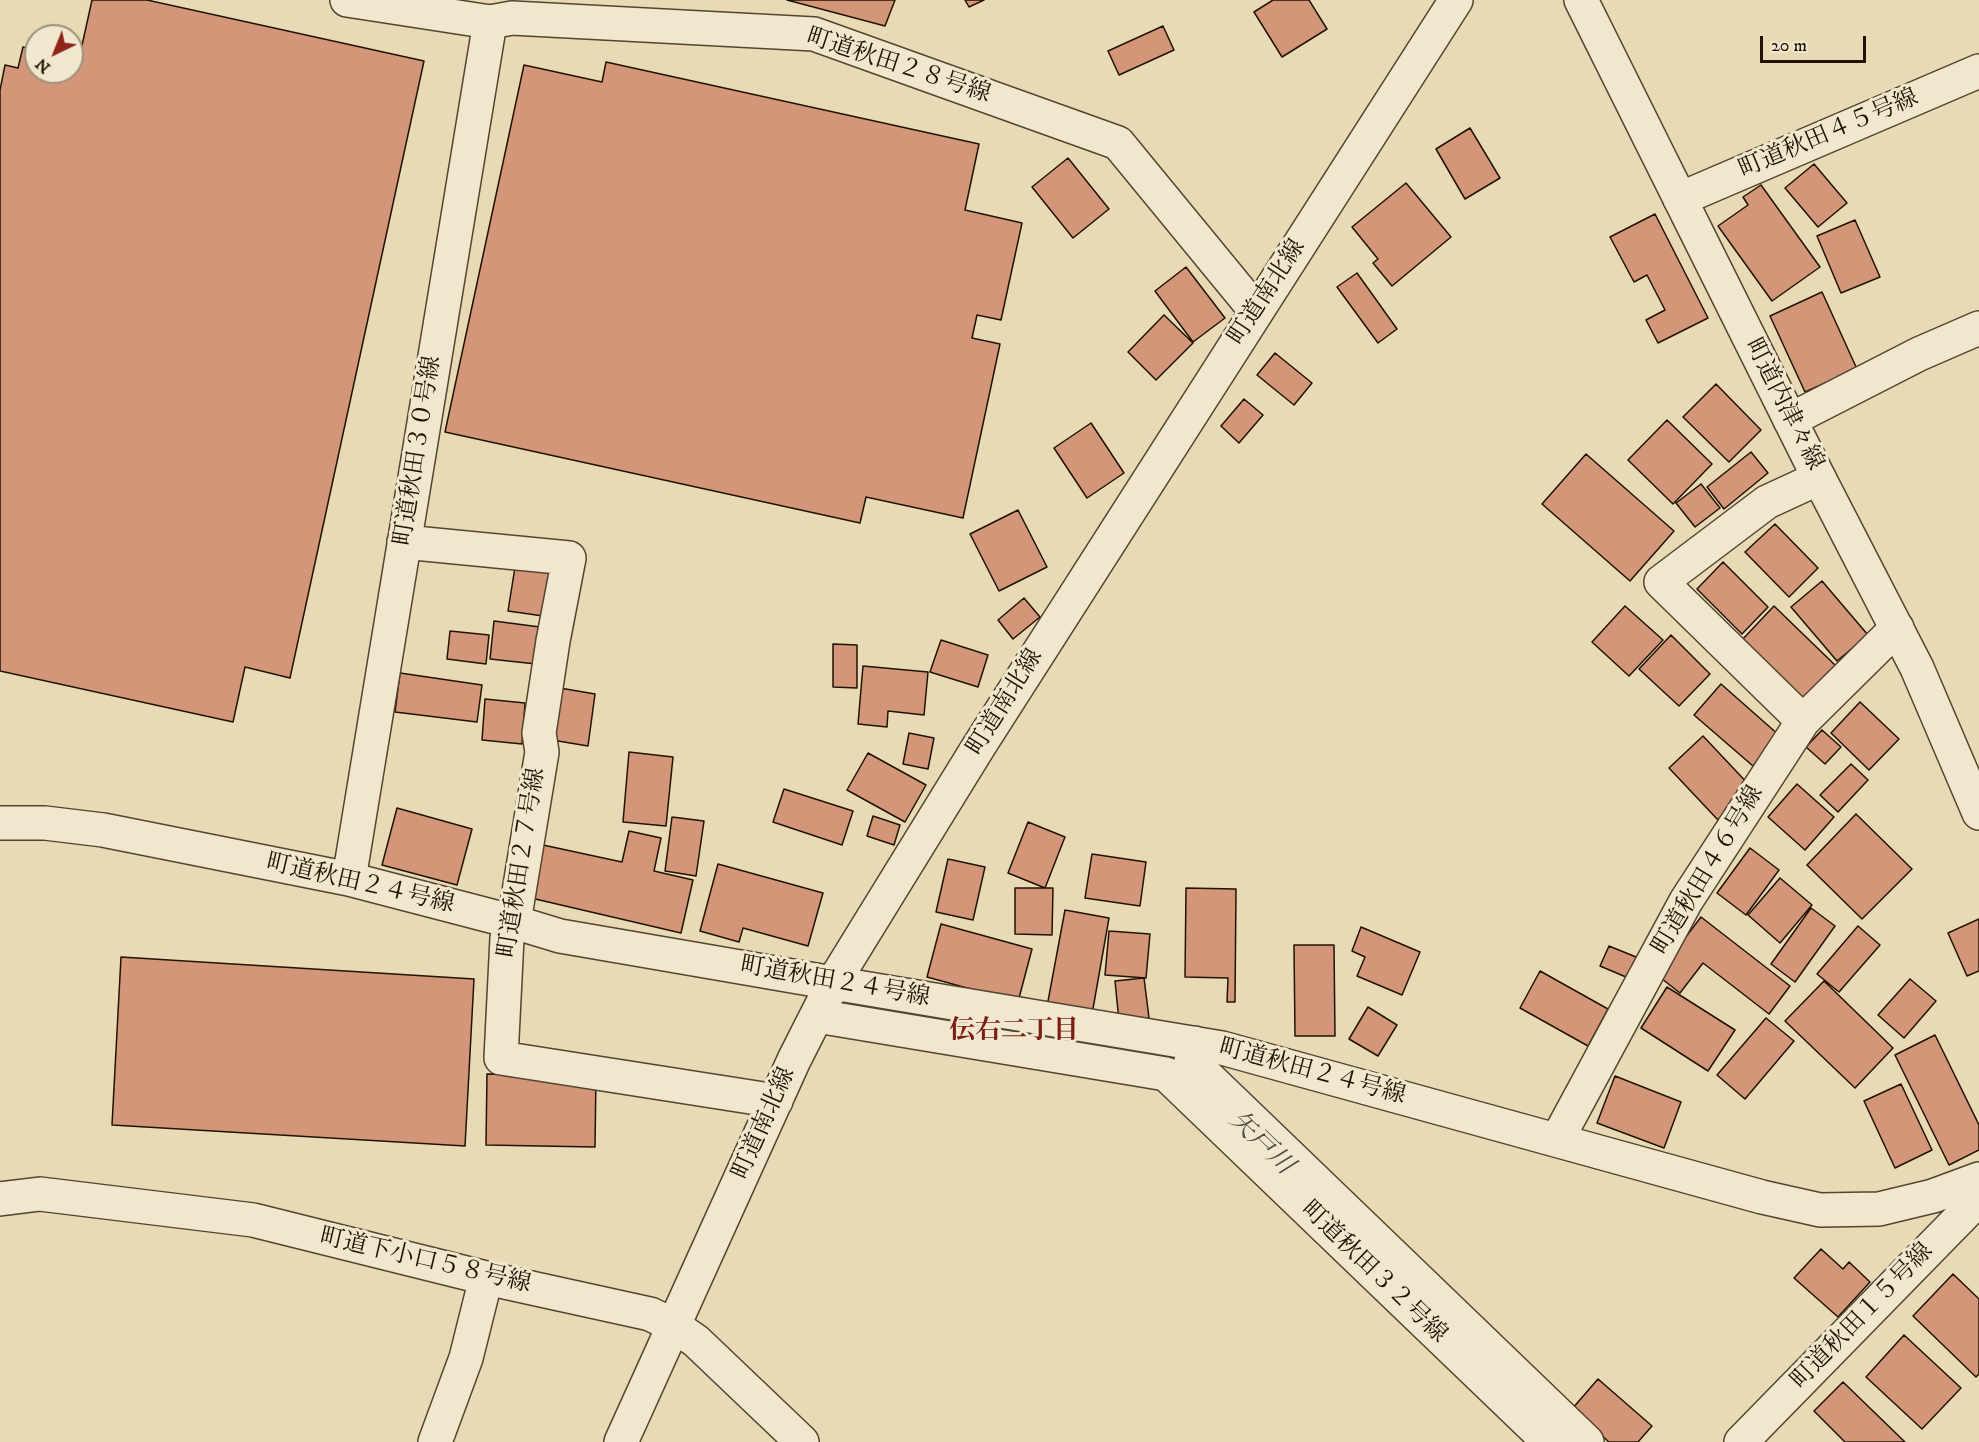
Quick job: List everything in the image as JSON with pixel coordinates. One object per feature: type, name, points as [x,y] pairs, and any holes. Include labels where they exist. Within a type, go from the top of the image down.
[{"type":"street","name":"町道秋田２８号線","points":[[347,0],[490,22],[512,18],[814,34],[1118,143],[1256,311]]},
{"type":"street","name":"町道南北線","points":[[621,1442],[776,1101],[833,983],[979,746],[1456,0]]},
{"type":"street","name":"町道内津々線","points":[[1581,0],[1819,478],[1897,628],[1939,716],[1979,813]]},
{"type":"street","name":"町道秋田３０号線","points":[[349,879],[490,22]]},
{"type":"street","name":"町道秋田４５号線","points":[[1680,200],[1979,71]]},
{"type":"street","points":[[1790,420],[1918,354],[1979,328]]},
{"type":"street","points":[[1803,721],[1660,582],[1767,502],[1819,478]]},
{"type":"street","name":"町道秋田２７号線","points":[[404,543],[569,558],[551,652],[539,733],[542,752],[514,921],[507,938],[501,1058],[776,1101]]},
{"type":"street","name":"町道秋田４６号線","points":[[1557,1140],[1686,901],[1803,721],[1897,628]]},
{"type":"street","name":"町道秋田２４号線","points":[[0,823],[45,823],[102,830],[349,879],[514,921],[560,936],[1222,1048],[1762,1197],[1820,1210],[1879,1209],[1933,1196],[1979,1179]]},
{"type":"street","name":"町道秋田３２号線","points":[[817,1016],[1166,1074],[1549,1442]]},
{"type":"street","points":[[1195,1043],[1191,1061],[1587,1442]]},
{"type":"street","name":"町道秋田１５号線","points":[[1741,1442],[1966,1212],[1979,1187]]},
{"type":"street","name":"町道下小口５８号線","points":[[0,1198],[40,1194],[253,1220],[486,1278],[650,1314],[673,1325],[696,1341],[802,1442]]},
{"type":"street","points":[[435,1442],[466,1358],[486,1278]]},
{"type":"building","points":[[92,0],[147,0],[424,61],[290,678],[245,667],[233,722],[0,671],[0,90],[5,65],[18,68],[23,47],[24,84],[84,84],[84,36]]},
{"type":"building","points":[[787,0],[895,0],[885,26]]},
{"type":"building","points":[[965,0],[984,0],[969,7]]},
{"type":"building","points":[[1273,0],[1309,0],[1327,29],[1282,57],[1254,12]]},
{"type":"building","points":[[1163,26],[1174,50],[1119,75],[1108,51]]},
{"type":"building","points":[[606,62],[979,144],[965,210],[1022,223],[1001,320],[977,315],[972,338],[1000,344],[963,518],[866,497],[860,523],[445,432],[524,65],[602,82]]},
{"type":"building","points":[[1470,128],[1500,178],[1465,199],[1436,149]]},
{"type":"building","points":[[1068,158],[1109,209],[1073,238],[1032,187]]},
{"type":"building","points":[[1814,164],[1847,203],[1818,227],[1785,188]]},
{"type":"building","points":[[1406,183],[1451,237],[1392,286],[1373,263],[1378,259],[1352,227]]},
{"type":"building","points":[[1761,185],[1820,267],[1772,301],[1718,226],[1748,205],[1743,197]]},
{"type":"building","points":[[1655,214],[1708,318],[1658,343],[1646,320],[1665,310],[1647,275],[1634,282],[1610,237]]},
{"type":"building","points":[[1855,220],[1880,277],[1841,293],[1817,236]]},
{"type":"building","points":[[1186,267],[1225,318],[1193,342],[1155,291]]},
{"type":"building","points":[[1357,273],[1397,329],[1378,343],[1337,287]]},
{"type":"building","points":[[1822,292],[1857,369],[1805,392],[1770,316]]},
{"type":"building","points":[[1164,315],[1193,343],[1156,380],[1128,352]]},
{"type":"building","points":[[1275,353],[1312,383],[1294,405],[1257,375]]},
{"type":"building","points":[[1716,384],[1761,430],[1729,462],[1683,417]]},
{"type":"building","points":[[1244,399],[1263,415],[1239,443],[1221,426]]},
{"type":"building","points":[[1667,420],[1712,464],[1673,504],[1628,460]]},
{"type":"building","points":[[1091,423],[1124,473],[1087,498],[1054,448]]},
{"type":"building","points":[[1751,452],[1768,473],[1724,509],[1707,487]]},
{"type":"building","points":[[1586,454],[1674,531],[1630,581],[1542,504]]},
{"type":"building","points":[[1701,484],[1720,508],[1695,527],[1676,503]]},
{"type":"building","points":[[1018,510],[1047,567],[999,591],[970,534]]},
{"type":"building","points":[[1775,524],[1818,568],[1789,597],[1745,552]]},
{"type":"building","points":[[516,561],[557,567],[550,617],[508,611]]},
{"type":"building","points":[[1723,562],[1768,607],[1742,634],[1697,589]]},
{"type":"building","points":[[1822,581],[1868,635],[1837,661],[1791,607]]},
{"type":"building","points":[[1024,598],[1040,617],[1013,639],[998,620]]},
{"type":"building","points":[[1625,606],[1663,640],[1629,676],[1592,642]]},
{"type":"building","points":[[1774,606],[1836,666],[1803,701],[1741,641]]},
{"type":"building","points":[[494,621],[540,627],[536,664],[490,659]]},
{"type":"building","points":[[450,631],[489,635],[486,664],[447,659]]},
{"type":"building","points":[[1671,635],[1710,674],[1679,706],[1639,669]]},
{"type":"building","points":[[941,640],[988,655],[978,687],[930,672]]},
{"type":"building","points":[[833,644],[857,645],[857,688],[833,687]]},
{"type":"building","points":[[863,666],[928,672],[924,715],[888,711],[887,727],[858,724]]},
{"type":"building","points":[[400,673],[482,685],[477,722],[395,712]]},
{"type":"building","points":[[1721,684],[1780,736],[1753,766],[1694,715]]},
{"type":"building","points":[[560,688],[595,694],[588,746],[552,740]]},
{"type":"building","points":[[485,699],[525,703],[522,744],[482,740]]},
{"type":"building","points":[[1860,702],[1899,739],[1869,770],[1831,733]]},
{"type":"building","points":[[1822,730],[1841,747],[1825,764],[1806,747]]},
{"type":"building","points":[[909,733],[934,738],[928,769],[903,764]]},
{"type":"building","points":[[1703,736],[1752,788],[1718,820],[1669,768]]},
{"type":"building","points":[[629,752],[673,757],[666,826],[623,822]]},
{"type":"building","points":[[868,753],[926,785],[905,822],[847,790]]},
{"type":"building","points":[[1851,764],[1868,780],[1838,812],[1820,795]]},
{"type":"building","points":[[1797,784],[1834,817],[1805,850],[1768,817]]},
{"type":"building","points":[[784,789],[853,811],[842,845],[773,822]]},
{"type":"building","points":[[397,808],[472,829],[457,885],[382,865]]},
{"type":"building","points":[[1856,814],[1912,869],[1862,919],[1807,865]]},
{"type":"building","points":[[873,816],[900,825],[894,845],[867,836]]},
{"type":"building","points":[[672,817],[704,821],[696,876],[665,871]]},
{"type":"building","points":[[1028,822],[1065,837],[1045,888],[1008,873]]},
{"type":"building","points":[[629,831],[661,838],[654,871],[693,880],[681,933],[531,898],[543,845],[622,862]]},
{"type":"building","points":[[1750,848],[1779,870],[1746,915],[1717,893]]},
{"type":"building","points":[[1092,854],[1146,862],[1140,906],[1085,898]]},
{"type":"building","points":[[948,859],[985,867],[973,920],[936,912]]},
{"type":"building","points":[[718,864],[823,893],[808,946],[743,928],[739,942],[700,931]]},
{"type":"building","points":[[1780,878],[1812,905],[1780,943],[1748,915]]},
{"type":"building","points":[[1015,888],[1053,888],[1052,935],[1015,934]]},
{"type":"building","points":[[1186,888],[1236,889],[1235,1002],[1227,1002],[1228,978],[1185,977]]},
{"type":"building","points":[[1811,908],[1835,926],[1795,982],[1771,964]]},
{"type":"building","points":[[1065,910],[1109,918],[1091,1020],[1046,1012]]},
{"type":"building","points":[[1701,917],[1790,986],[1769,1014],[1703,963],[1680,993],[1657,975]]},
{"type":"building","points":[[1979,919],[1979,971],[1967,976],[1948,933]]},
{"type":"building","points":[[941,924],[1032,949],[1018,1002],[927,977]]},
{"type":"building","points":[[1858,926],[1880,945],[1839,992],[1817,974]]},
{"type":"building","points":[[1361,927],[1420,952],[1402,995],[1357,976],[1365,957],[1352,951]]},
{"type":"building","points":[[1109,931],[1150,934],[1146,978],[1105,975]]},
{"type":"building","points":[[1294,945],[1334,945],[1335,1036],[1295,1036]]},
{"type":"building","points":[[1609,946],[1641,959],[1633,980],[1600,966]]},
{"type":"building","points":[[121,957],[474,979],[465,1146],[112,1125]]},
{"type":"building","points":[[1540,971],[1608,1009],[1588,1046],[1520,1008]]},
{"type":"building","points":[[1144,978],[1149,1018],[1119,1021],[1115,981]]},
{"type":"building","points":[[1910,979],[1936,1001],[1904,1038],[1878,1015]]},
{"type":"building","points":[[1824,981],[1893,1048],[1855,1088],[1785,1021]]},
{"type":"building","points":[[1667,987],[1735,1030],[1708,1071],[1641,1028]]},
{"type":"building","points":[[1368,1007],[1397,1025],[1378,1056],[1349,1039]]},
{"type":"building","points":[[1766,1018],[1794,1041],[1745,1099],[1717,1075]]},
{"type":"building","points":[[1935,1035],[1979,1125],[1979,1150],[1949,1165],[1895,1055]]},
{"type":"building","points":[[487,1074],[596,1076],[595,1147],[486,1145]]},
{"type":"building","points":[[1615,1076],[1681,1102],[1664,1148],[1597,1123]]},
{"type":"building","points":[[1901,1084],[1932,1150],[1895,1168],[1864,1101]]},
{"type":"building","points":[[1821,1249],[1843,1269],[1849,1262],[1870,1282],[1838,1317],[1794,1278]]},
{"type":"building","points":[[1953,1274],[1979,1299],[1979,1374],[1976,1377],[1913,1316]]},
{"type":"building","points":[[1904,1335],[1961,1388],[1922,1429],[1866,1377]]},
{"type":"building","points":[[1598,1379],[1652,1426],[1638,1442],[1609,1442],[1572,1409]]},
{"type":"building","points":[[1843,1382],[1905,1442],[1845,1442],[1814,1411]]},
{"type":"district","name":"伝右二丁目","points":[[1014,1033]]},
{"type":"water label","name":"矢戸川","points":[[1260,1144]]}]
